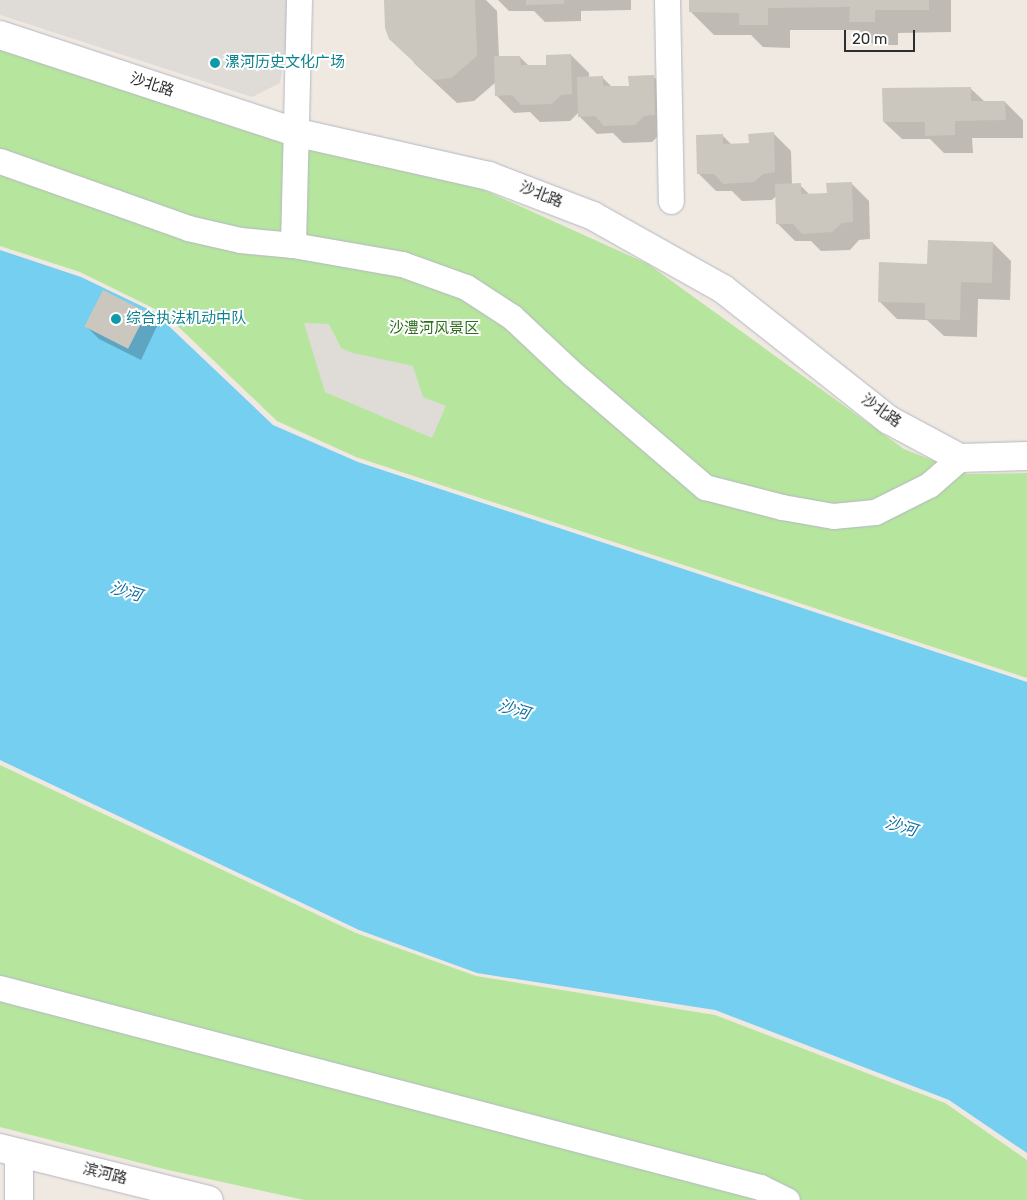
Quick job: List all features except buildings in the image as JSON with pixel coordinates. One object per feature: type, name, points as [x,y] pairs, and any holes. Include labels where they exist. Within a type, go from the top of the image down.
[{"type":"street","points":[[293,245],[298,133],[299,0]]},
{"type":"street","points":[[667,0],[671,201]]},
{"type":"street","name":"沙北路","points":[[0,35],[298,133],[489,176],[593,216],[723,289],[889,420],[960,458],[1027,456]]},
{"type":"street","points":[[0,161],[188,228],[240,240],[293,245],[402,264],[466,287],[512,317],[573,374],[705,487],[782,507],[833,516],[875,512],[929,485],[960,458]]},
{"type":"street","points":[[0,988],[760,1187],[788,1200]]},
{"type":"street","points":[[9,1150],[20,1200]]},
{"type":"street","name":"滨河路","points":[[9,1150],[209,1200]]},
{"type":"green space","name":"沙澧河风景区","points":[[0,49],[242,130],[484,190],[648,264],[904,449],[967,474],[1027,473],[1027,678],[356,457],[277,421],[165,314],[80,272],[0,246]]},
{"type":"green space","points":[[0,765],[356,933],[476,976],[715,1015],[945,1103],[1027,1160],[1027,1200],[304,1200],[168,1170],[0,1127]]},
{"type":"shaded area","name":"漯河历史文化广场","points":[[0,0],[287,0],[287,42],[280,83],[252,97],[0,15]]},
{"type":"shaded area","points":[[304,323],[329,324],[341,348],[353,353],[413,366],[423,397],[446,406],[432,438],[325,392]]},
{"type":"water","name":"沙河","points":[[0,250],[81,277],[154,312],[273,425],[358,462],[1027,682],[1027,1153],[949,1100],[715,1010],[477,973],[359,930],[0,760]]},
{"type":"place","name":"漯河历史文化广场","points":[[215,63]]},
{"type":"place","name":"综合执法机动中队","points":[[116,319]]}]
